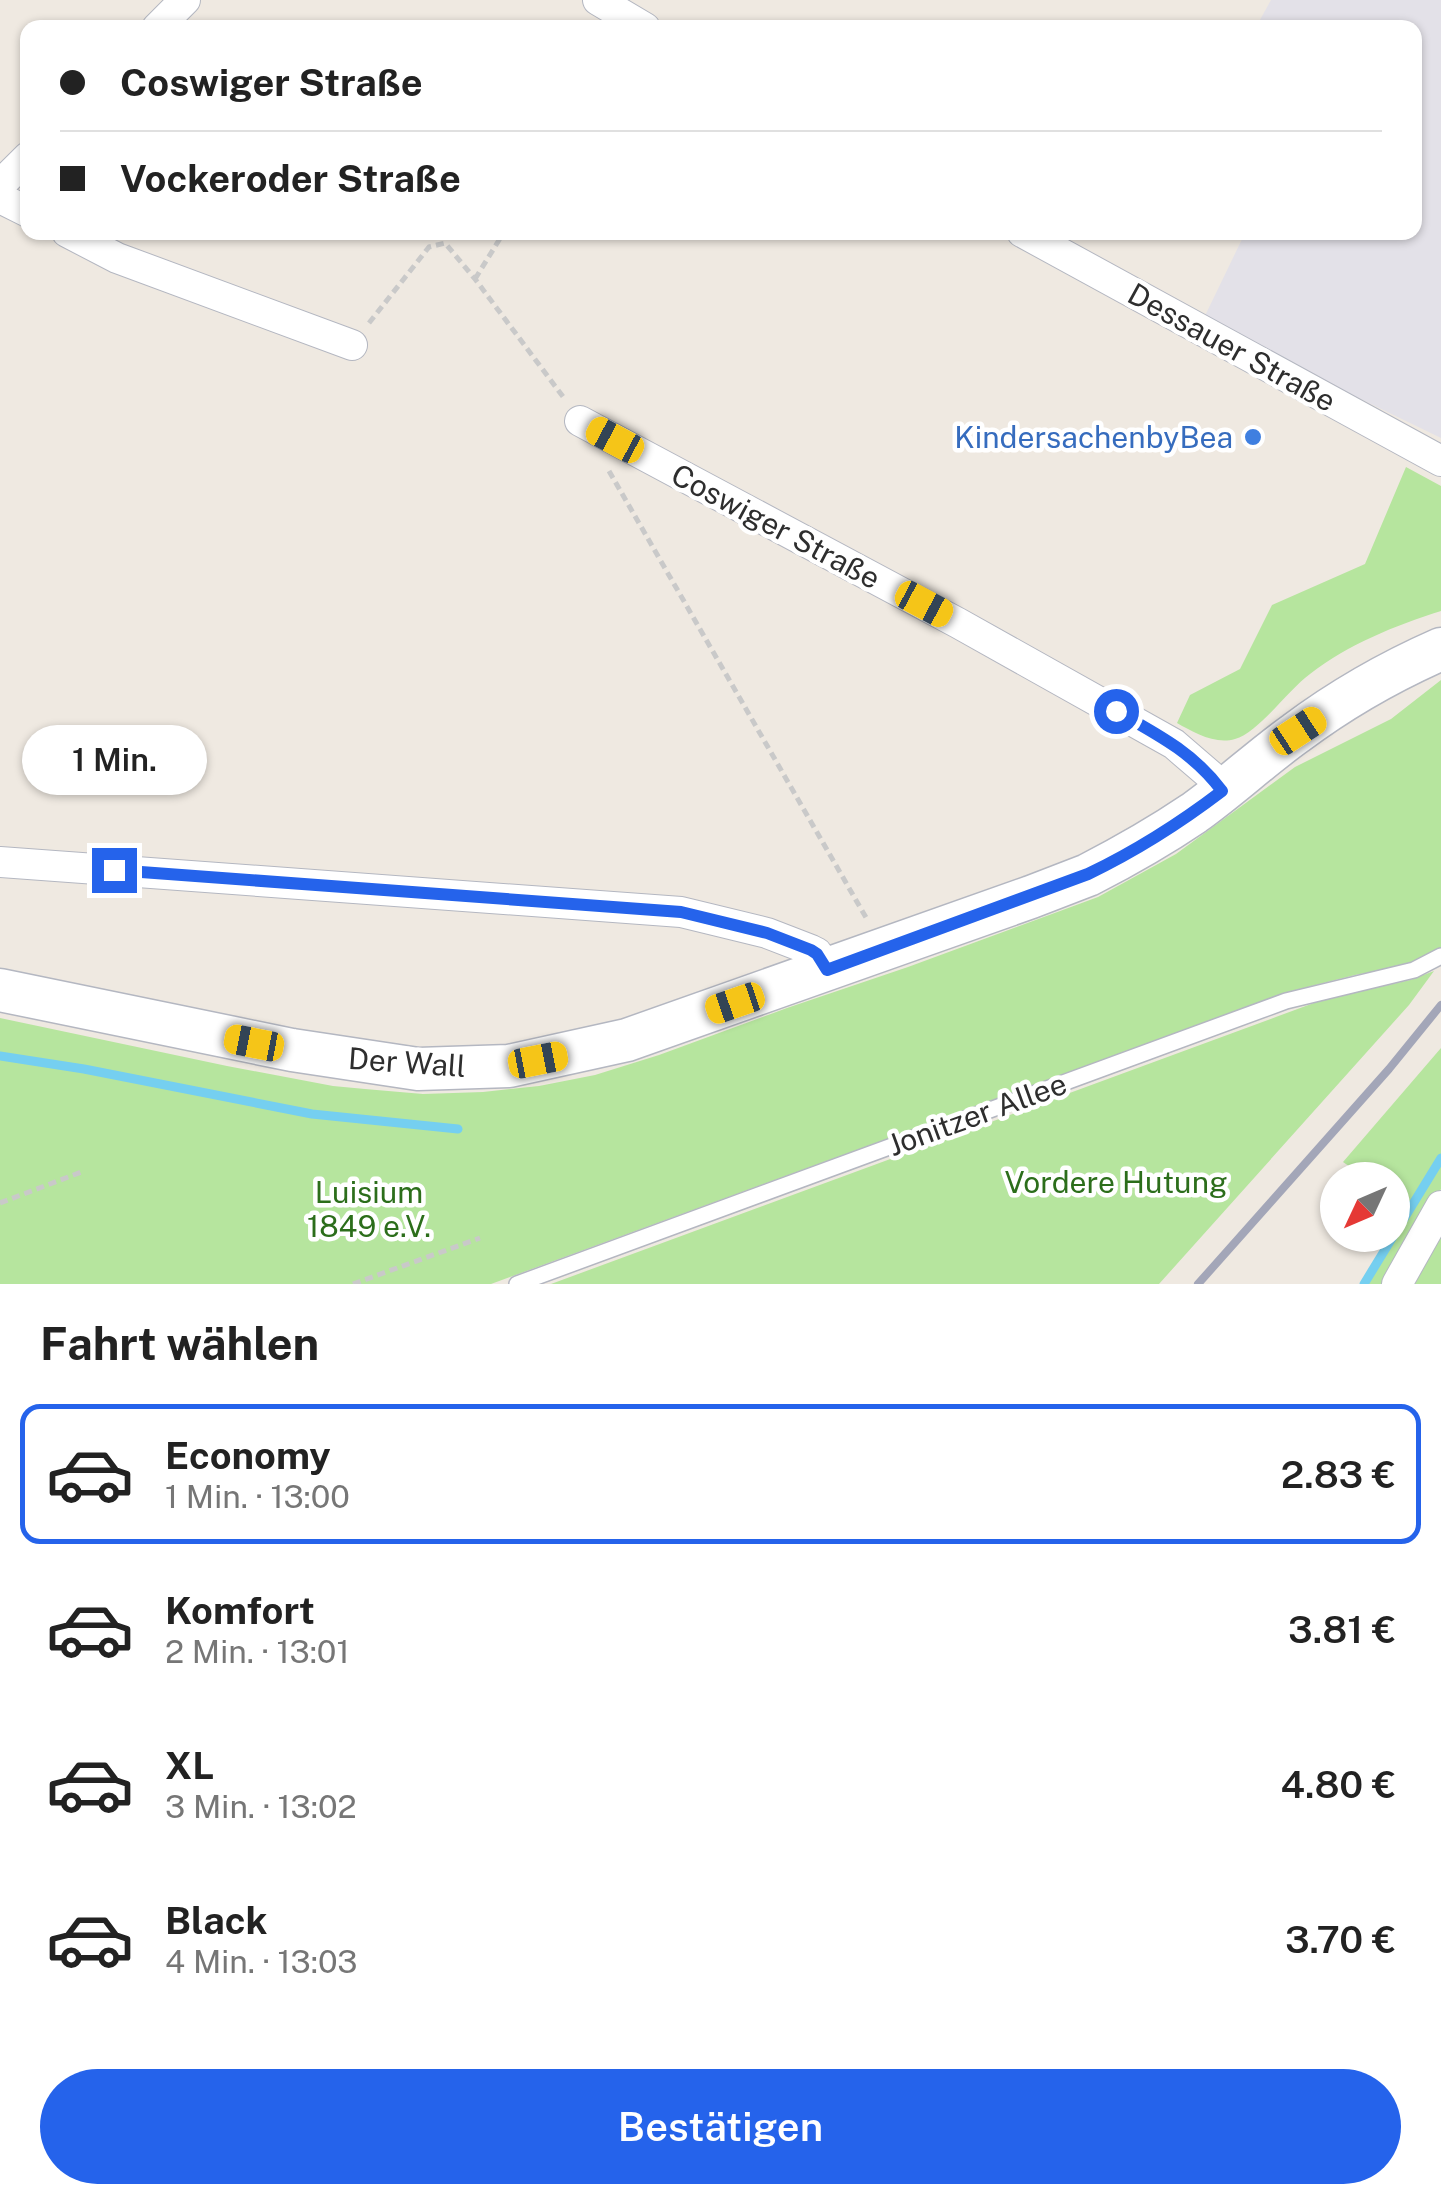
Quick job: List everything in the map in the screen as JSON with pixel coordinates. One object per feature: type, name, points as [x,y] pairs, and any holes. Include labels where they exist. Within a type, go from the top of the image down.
[{"type":"main road","name":"Der Wall","points":[[0,990],[292,1050],[418,1068],[510,1066],[627,1040],[1088,874],[1193,813],[1298,731],[1395,671],[1441,648]]},
{"type":"street","points":[[165,20],[185,0]]},
{"type":"street","points":[[598,0],[632,20]]},
{"type":"street","points":[[0,185],[20,165]]},
{"type":"street","points":[[82,240],[117,258],[352,345]]},
{"type":"street","name":"Dessauer Straße","points":[[1037,240],[1441,461]]},
{"type":"street","name":"Coswiger Straße","points":[[580,421],[958,622],[1174,744],[1210,775],[1222,791]]},
{"type":"street","points":[[0,862],[681,912],[767,933],[811,950],[827,970]]},
{"type":"street","points":[[1397,1284],[1441,1206]]},
{"type":"lane","name":"Jonitzer Allee","points":[[517,1284],[1286,1001],[1414,970],[1441,956]]},
{"type":"path","points":[[476,279],[499,240]]},
{"type":"path","points":[[352,345],[429,246],[446,244],[580,421],[883,950]]},
{"type":"path","points":[[0,1203],[84,1171]]},
{"type":"path","points":[[354,1284],[480,1238]]},
{"type":"shaded area","points":[[1271,0],[1441,0],[1441,438],[1202,322],[1242,240],[1422,240],[1422,20],[1260,20]]},
{"type":"green space","points":[[1406,467],[1441,486],[1441,611],[1389,630],[1325,663],[1254,728],[1235,739],[1212,739],[1177,723],[1190,695],[1240,669],[1272,605],[1365,564]]},
{"type":"green space","name":"Luisium 1849 e.V.","points":[[1441,680],[1441,950],[1408,965],[1288,992],[491,1284],[0,1284],[0,1018],[333,1086],[423,1094],[483,1092],[595,1075],[1098,897],[1176,854],[1295,767],[1391,719]]},
{"type":"green space","name":"Vordere Hutung","points":[[1434,971],[1409,1005],[1159,1284],[551,1284],[1322,1000]]},
{"type":"green space","points":[[1441,1048],[1441,1189],[1410,1243],[1410,1162],[1343,1162]]},
{"type":"green space","points":[[1441,1222],[1441,1284],[1406,1284]]},
{"type":"green space","points":[[1383,1252],[1405,1252],[1386,1284],[1365,1284]]},
{"type":"waterway","points":[[0,1056],[312,1114],[458,1129]]},
{"type":"waterway","points":[[1364,1284],[1441,1158]]},
{"type":"railway","points":[[1198,1284],[1441,1005]]},
{"type":"place","name":"KindersachenbyBea","points":[[1253,437]]},
{"type":"route","points":[[114,870],[681,912],[767,933],[811,950],[827,970],[1088,874],[1124,857],[1222,791],[1190,756],[1116,711]]}]
